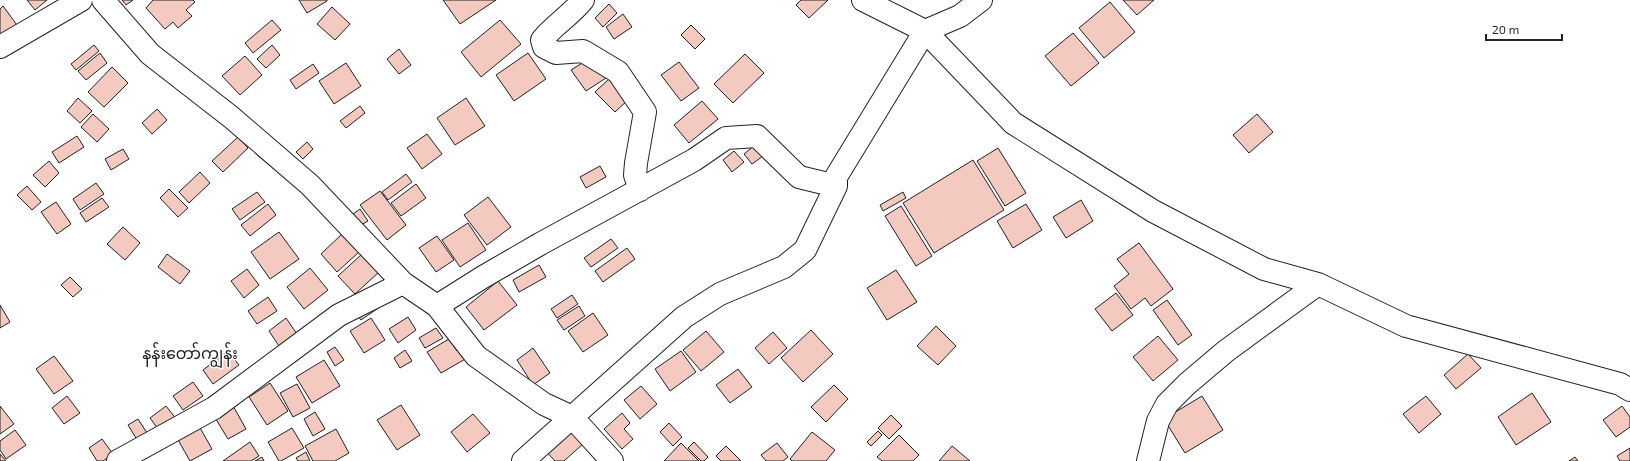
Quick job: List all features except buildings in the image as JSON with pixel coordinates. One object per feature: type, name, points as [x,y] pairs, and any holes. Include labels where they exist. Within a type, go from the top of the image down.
[{"type":"street","points":[[0,46],[81,0]]},
{"type":"street","points":[[103,0],[150,54],[231,118],[310,185],[403,283],[437,306],[476,356],[544,404],[572,417],[612,461]]},
{"type":"street","points":[[583,0],[546,35],[542,40],[544,47],[556,53],[583,51],[618,72],[645,112],[635,175],[640,190]]},
{"type":"street","points":[[863,0],[925,31],[1013,123],[1153,211],[1264,270],[1318,284],[1406,326],[1620,384],[1630,390]]},
{"type":"street","points":[[523,461],[684,317],[720,294],[784,267],[805,250],[836,186],[836,177],[925,31],[960,16],[981,0]]},
{"type":"street","points":[[437,306],[534,247],[694,160],[726,138],[757,136],[799,177],[836,186]]},
{"type":"street","points":[[118,461],[214,408],[339,315],[403,283]]},
{"type":"street","points":[[1148,461],[1158,421],[1167,404],[1187,384],[1226,351],[1318,284]]},
{"type":"district","name":"နန်းတော်ကျွန်း","points":[[190,353]]}]
